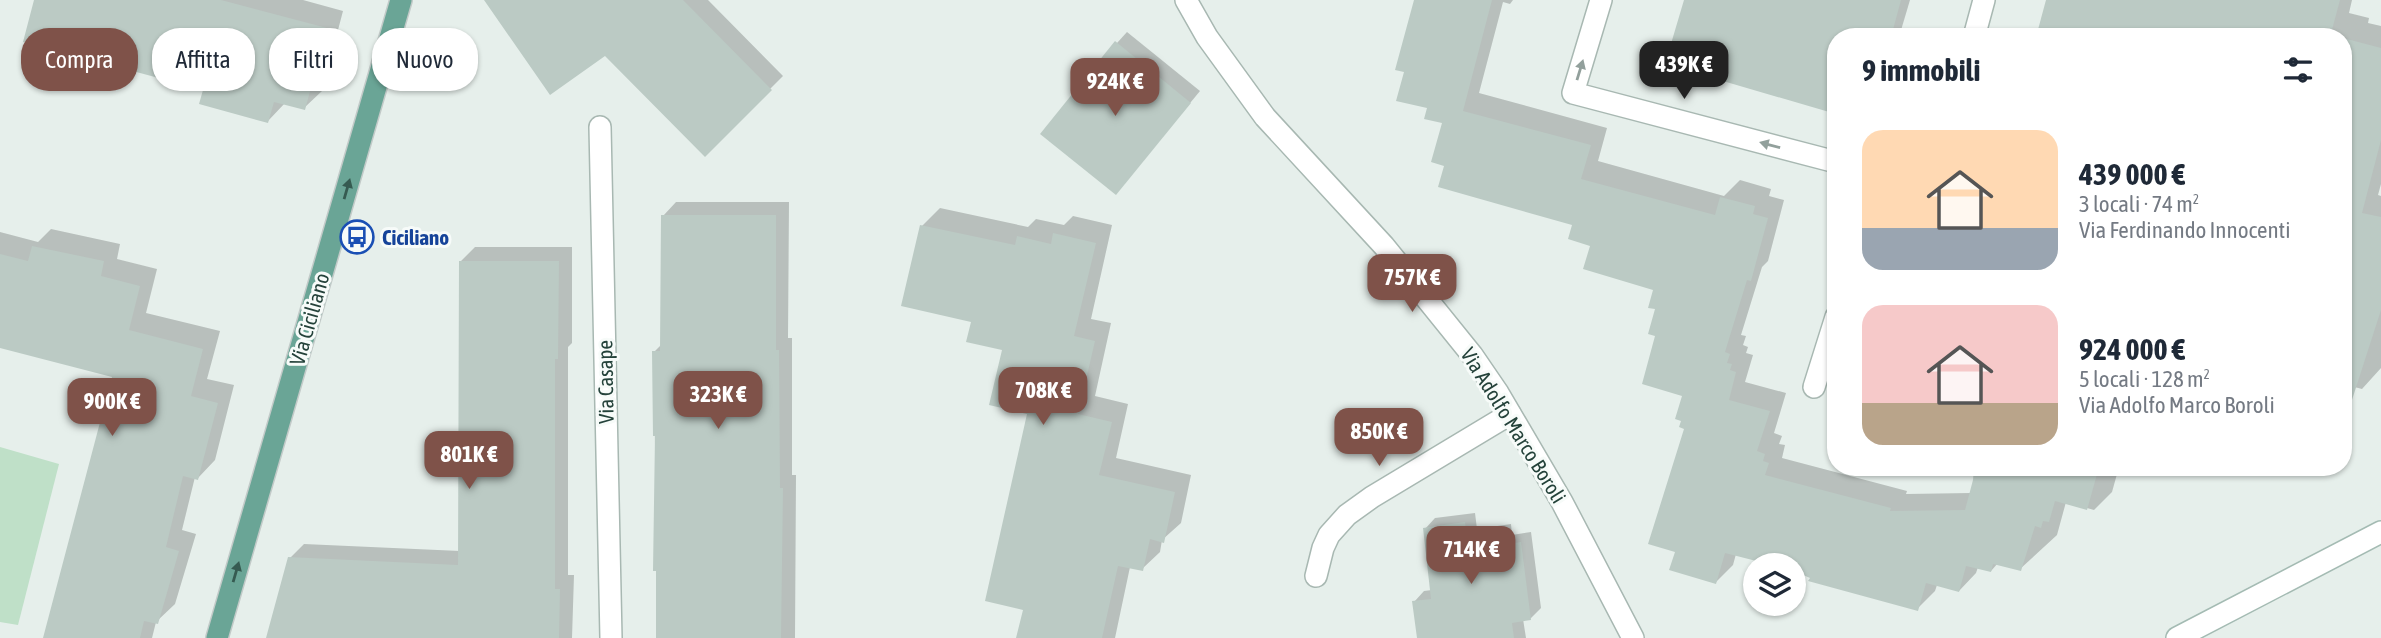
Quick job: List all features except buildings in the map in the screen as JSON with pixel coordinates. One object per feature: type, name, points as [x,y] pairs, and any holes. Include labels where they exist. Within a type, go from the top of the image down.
[{"type":"main road","name":"Via Ciciliano","points":[[217,638],[401,0]]},
{"type":"street","name":"Via Adolfo Marco Boroli","points":[[1186,0],[1207,37],[1288,144],[1357,216],[1472,355],[1580,534],[1633,638]]},
{"type":"street","points":[[1601,0],[1573,93],[1827,160]]},
{"type":"street","points":[[1976,28],[1984,0]]},
{"type":"street","name":"Via Casape","points":[[600,127],[611,638]]},
{"type":"street","points":[[1814,387],[1827,346]]},
{"type":"street","points":[[1316,576],[1329,535],[1347,515],[1372,497],[1510,414]]},
{"type":"street","points":[[2177,638],[2381,532]]},
{"type":"green space","points":[[0,447],[59,464],[18,625],[0,622]]},
{"type":"place","name":"Ciciliano","points":[[357,237]]}]
